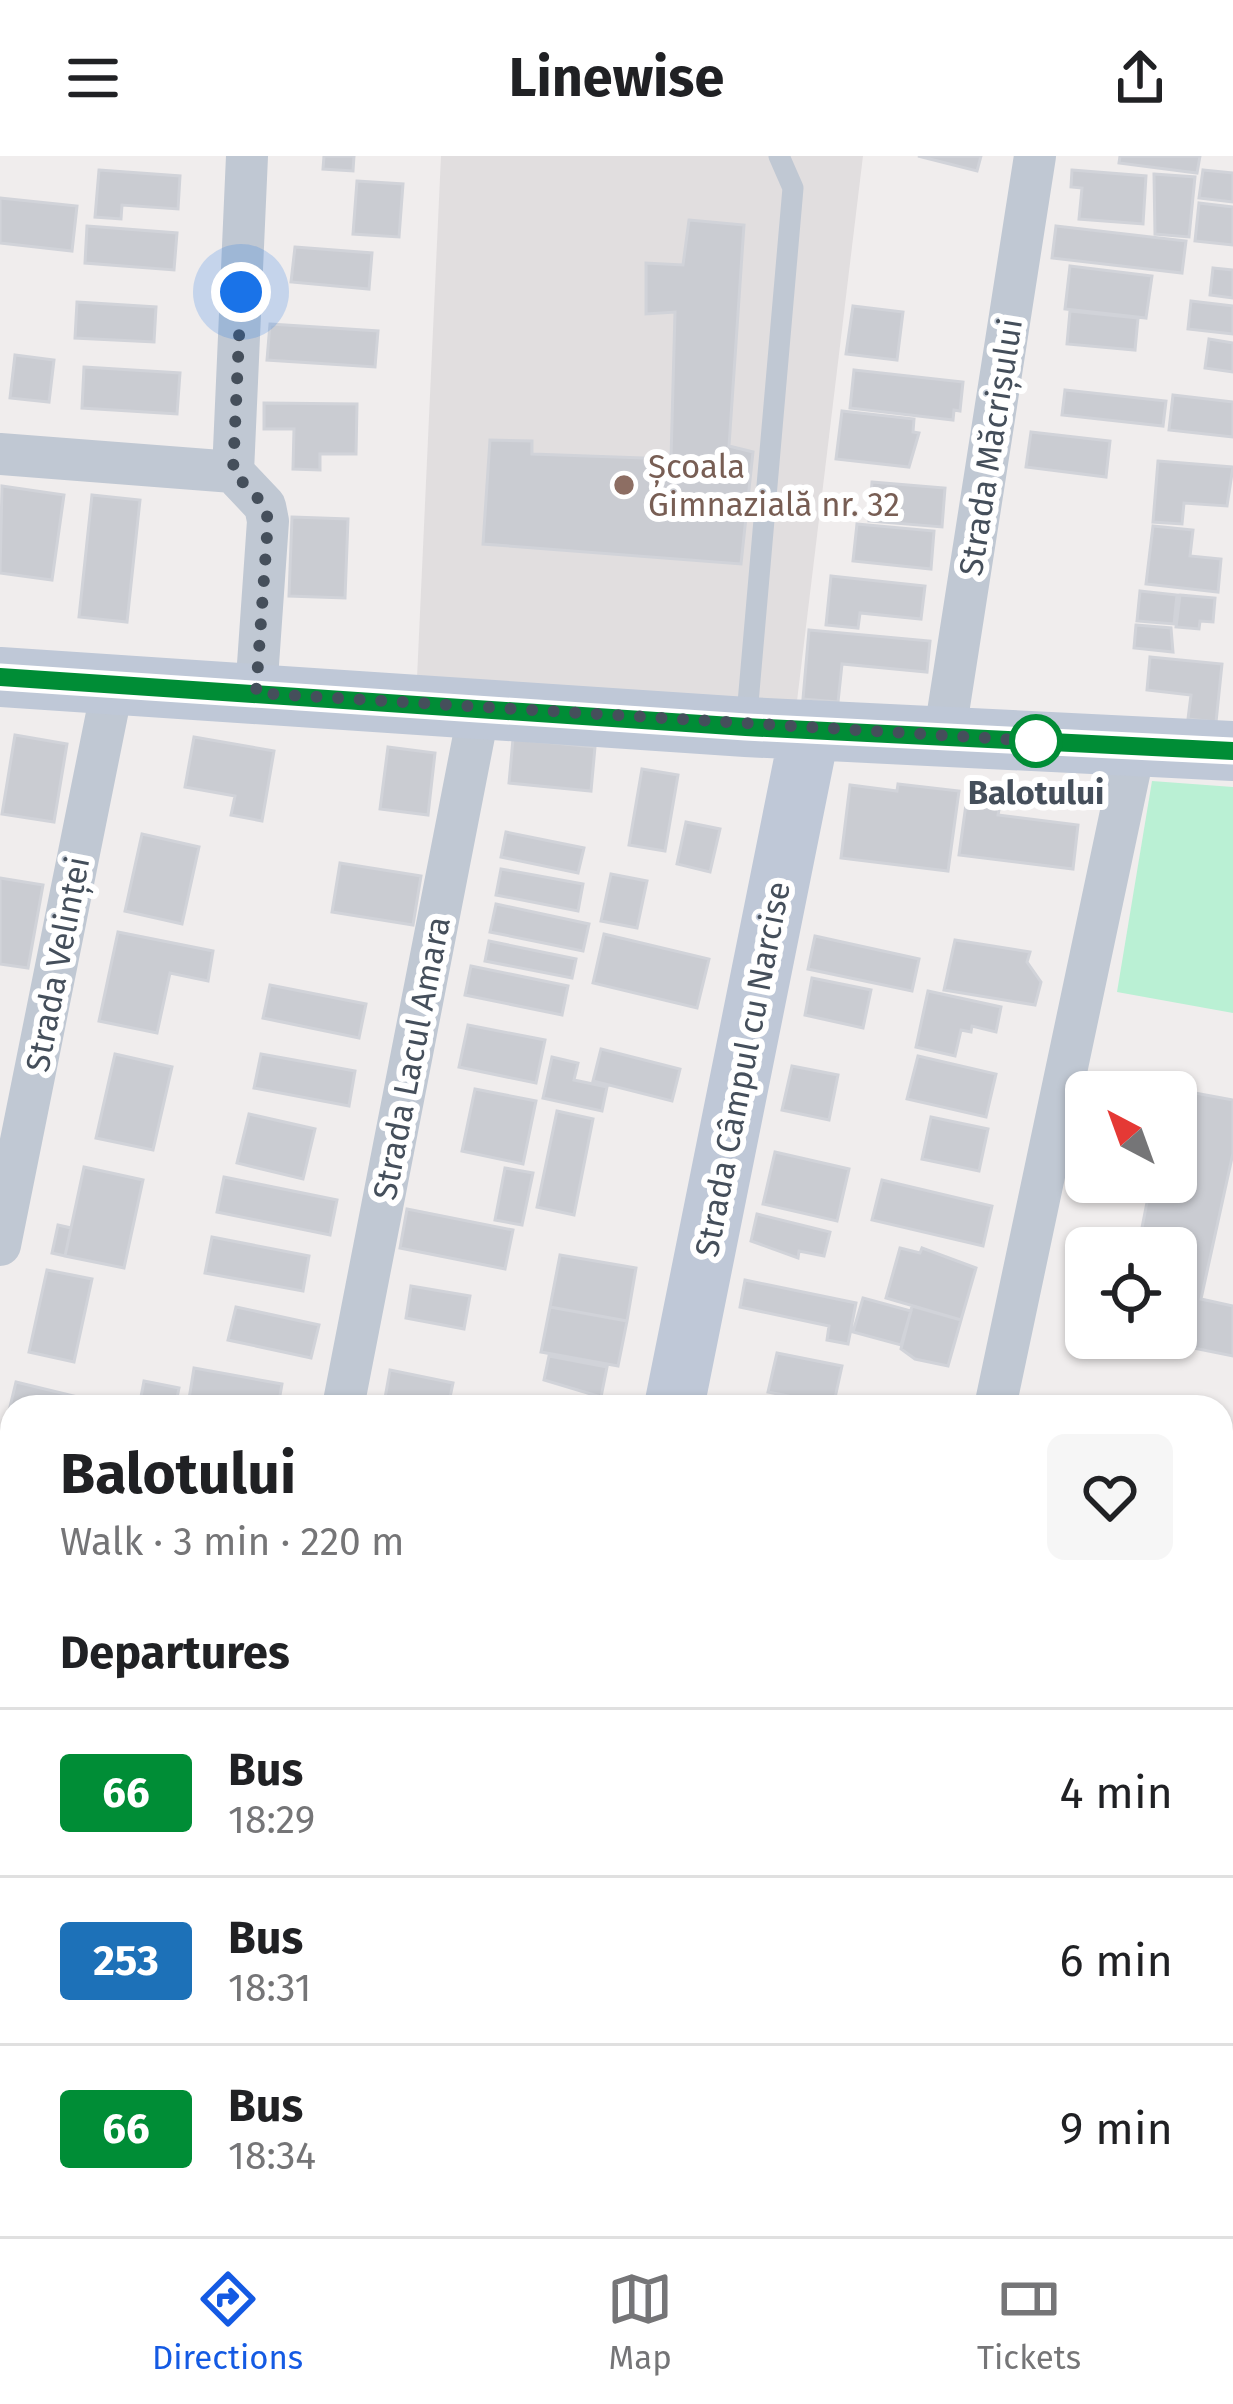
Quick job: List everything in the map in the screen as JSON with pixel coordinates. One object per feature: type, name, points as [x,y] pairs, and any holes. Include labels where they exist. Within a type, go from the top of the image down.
[{"type":"street","points":[[233,472],[247,156]]},
{"type":"street","name":"Strada Măcrișului","points":[[944,738],[1035,156]]},
{"type":"street","points":[[0,454],[233,472],[265,506],[268,521],[256,693]]},
{"type":"street","points":[[0,676],[944,738],[1136,746],[1232,741]]},
{"type":"street","name":"Strada Velinței","points":[[0,1245],[113,684]]},
{"type":"street","name":"Strada Lacul Amara","points":[[345,1395],[478,710]]},
{"type":"street","name":"Strada Câmpul cu Narcise","points":[[676,1395],[810,730]]},
{"type":"street","points":[[997,1395],[1136,746]]},
{"type":"lane","points":[[746,727],[793,188],[778,156]]},
{"type":"shaded area","name":"Școala Gimnazială nr. 32","points":[[441,156],[863,156],[797,701],[417,678]]},
{"type":"green space","points":[[1152,781],[1233,787],[1233,1013],[1117,992]]},
{"type":"building","points":[[324,156],[354,156],[353,171],[323,169]]},
{"type":"building","points":[[918,156],[981,156],[977,171]]},
{"type":"building","points":[[1120,156],[1200,156],[1197,173],[1119,163]]},
{"type":"building","points":[[99,170],[180,176],[178,209],[122,205],[121,219],[95,217]]},
{"type":"building","points":[[1072,170],[1146,176],[1143,224],[1079,219],[1082,188],[1071,187]]},
{"type":"building","points":[[1203,170],[1233,173],[1233,202],[1199,198]]},
{"type":"building","points":[[1154,174],[1195,177],[1189,237],[1155,234]]},
{"type":"building","points":[[357,181],[403,184],[399,237],[353,234]]},
{"type":"building","points":[[0,198],[77,206],[72,251],[0,243]]},
{"type":"building","points":[[1199,203],[1233,207],[1233,245],[1195,241]]},
{"type":"building","points":[[689,220],[744,225],[729,446],[753,452],[741,564],[483,544],[490,440],[532,441],[532,454],[671,459],[675,312],[646,314],[646,263],[683,265]]},
{"type":"building","points":[[87,226],[177,233],[174,270],[85,263]]},
{"type":"building","points":[[1056,226],[1186,241],[1182,273],[1052,258]]},
{"type":"building","points":[[295,247],[372,253],[369,289],[291,282]]},
{"type":"building","points":[[1070,266],[1152,276],[1146,318],[1065,309]]},
{"type":"building","points":[[1213,268],[1233,270],[1233,298],[1210,295]]},
{"type":"building","points":[[1191,301],[1233,306],[1233,334],[1188,329]]},
{"type":"building","points":[[77,302],[156,307],[154,342],[75,338]]},
{"type":"building","points":[[853,306],[903,312],[897,360],[846,354]]},
{"type":"building","points":[[1070,311],[1138,318],[1135,350],[1067,344]]},
{"type":"building","points":[[270,324],[378,331],[375,367],[267,360]]},
{"type":"building","points":[[1209,339],[1233,343],[1233,372],[1205,368]]},
{"type":"building","points":[[15,355],[54,360],[49,402],[10,398]]},
{"type":"building","points":[[84,367],[180,373],[177,414],[82,408]]},
{"type":"building","points":[[854,370],[963,382],[960,411],[954,410],[953,420],[850,408]]},
{"type":"building","points":[[1065,390],[1166,401],[1163,426],[1062,415]]},
{"type":"building","points":[[1173,395],[1233,402],[1233,437],[1169,430]]},
{"type":"building","points":[[264,403],[357,404],[356,454],[320,454],[320,470],[293,469],[294,429],[264,429]]},
{"type":"building","points":[[842,411],[914,419],[913,432],[919,433],[909,467],[836,459]]},
{"type":"building","points":[[1031,432],[1110,441],[1106,477],[1026,467]]},
{"type":"building","points":[[1158,461],[1233,467],[1227,506],[1184,503],[1182,524],[1153,522]]},
{"type":"building","points":[[872,482],[945,488],[942,527],[869,521]]},
{"type":"building","points":[[2,486],[64,495],[52,580],[0,573]]},
{"type":"building","points":[[92,495],[140,500],[127,622],[79,617]]},
{"type":"building","points":[[292,517],[348,519],[345,598],[289,596]]},
{"type":"building","points":[[857,524],[934,531],[931,569],[853,561]]},
{"type":"building","points":[[1153,526],[1193,530],[1190,556],[1221,559],[1218,592],[1146,584]]},
{"type":"building","points":[[831,576],[925,586],[921,619],[860,613],[858,628],[826,625]]},
{"type":"building","points":[[1140,591],[1177,595],[1174,624],[1137,621]]},
{"type":"building","points":[[1180,595],[1215,598],[1213,622],[1200,621],[1199,629],[1176,627]]},
{"type":"building","points":[[1136,625],[1171,628],[1173,652],[1134,648]]},
{"type":"building","points":[[809,630],[930,641],[927,672],[842,664],[838,702],[803,699]]},
{"type":"building","points":[[1150,657],[1222,664],[1216,722],[1188,719],[1191,695],[1147,690]]},
{"type":"building","points":[[15,735],[67,744],[54,822],[2,814]]},
{"type":"building","points":[[194,737],[274,751],[262,821],[231,815],[235,796],[185,787]]},
{"type":"building","points":[[513,739],[595,747],[591,791],[509,783]]},
{"type":"building","points":[[388,747],[435,753],[428,815],[380,809]]},
{"type":"building","points":[[642,769],[678,775],[665,851],[629,845]]},
{"type":"building","points":[[898,784],[959,791],[948,871],[841,858],[850,785],[897,791]]},
{"type":"building","points":[[968,790],[1002,794],[998,815],[1078,825],[1073,869],[959,855]]},
{"type":"building","points":[[686,822],[720,829],[710,872],[677,864]]},
{"type":"building","points":[[506,832],[584,848],[578,873],[501,857]]},
{"type":"building","points":[[142,834],[199,847],[182,924],[125,911]]},
{"type":"building","points":[[340,863],[421,876],[413,925],[332,912]]},
{"type":"building","points":[[501,869],[583,884],[578,911],[496,895]]},
{"type":"building","points":[[611,874],[647,881],[637,928],[601,921]]},
{"type":"building","points":[[0,878],[43,885],[28,968],[0,964]]},
{"type":"building","points":[[496,904],[589,924],[583,951],[490,932]]},
{"type":"building","points":[[118,932],[213,951],[208,981],[170,973],[157,1033],[99,1021]]},
{"type":"building","points":[[604,934],[709,959],[697,1008],[593,983]]},
{"type":"building","points":[[815,936],[919,959],[912,991],[808,969]]},
{"type":"building","points":[[955,940],[1030,952],[1027,962],[1041,982],[1035,1005],[944,990]]},
{"type":"building","points":[[489,941],[576,959],[572,978],[485,961]]},
{"type":"building","points":[[471,966],[568,986],[562,1015],[465,995]]},
{"type":"building","points":[[812,978],[871,990],[863,1028],[805,1015]]},
{"type":"building","points":[[270,985],[366,1004],[359,1038],[263,1018]]},
{"type":"building","points":[[928,991],[1001,1007],[996,1032],[972,1026],[971,1032],[961,1030],[955,1056],[916,1047]]},
{"type":"building","points":[[468,1025],[545,1040],[536,1083],[459,1067]]},
{"type":"building","points":[[601,1049],[680,1069],[672,1101],[593,1081]]},
{"type":"building","points":[[115,1054],[172,1067],[153,1150],[96,1138]]},
{"type":"building","points":[[261,1054],[355,1071],[349,1106],[254,1088]]},
{"type":"building","points":[[918,1056],[996,1074],[986,1117],[907,1099]]},
{"type":"building","points":[[552,1057],[578,1063],[574,1080],[607,1087],[602,1111],[543,1098]]},
{"type":"building","points":[[792,1066],[838,1075],[829,1120],[782,1110]]},
{"type":"building","points":[[475,1089],[536,1101],[523,1164],[462,1151]]},
{"type":"building","points":[[1197,1093],[1233,1100],[1233,1153],[1201,1299],[1233,1306],[1233,1356],[1197,1349],[1197,1227],[1142,1227],[1147,1203],[1197,1203]]},
{"type":"building","points":[[557,1111],[593,1119],[574,1215],[537,1207]]},
{"type":"building","points":[[249,1114],[315,1129],[303,1179],[237,1163]]},
{"type":"building","points":[[931,1117],[988,1129],[979,1171],[922,1159]]},
{"type":"building","points":[[775,1152],[849,1169],[837,1221],[763,1204]]},
{"type":"building","points":[[84,1167],[143,1180],[124,1268],[65,1256]]},
{"type":"building","points":[[505,1168],[533,1173],[522,1225],[495,1220]]},
{"type":"building","points":[[224,1177],[337,1200],[330,1235],[217,1212]]},
{"type":"building","points":[[882,1180],[992,1206],[983,1246],[872,1220]]},
{"type":"building","points":[[407,1209],[513,1230],[505,1269],[400,1248]]},
{"type":"building","points":[[757,1214],[830,1232],[824,1256],[799,1251],[798,1258],[751,1241]]},
{"type":"building","points":[[58,1225],[71,1228],[65,1256],[52,1253]]},
{"type":"building","points":[[212,1237],[309,1256],[303,1291],[205,1273]]},
{"type":"building","points":[[900,1248],[920,1253],[922,1248],[976,1268],[961,1320],[886,1298]]},
{"type":"building","points":[[560,1255],[636,1268],[627,1321],[550,1307]]},
{"type":"building","points":[[47,1270],[92,1279],[74,1362],[29,1352]]},
{"type":"building","points":[[745,1280],[856,1303],[848,1344],[827,1340],[829,1326],[740,1307]]},
{"type":"building","points":[[411,1286],[470,1296],[464,1329],[406,1318]]},
{"type":"building","points":[[863,1298],[911,1311],[901,1345],[853,1332]]},
{"type":"building","points":[[912,1306],[961,1320],[948,1366],[915,1359],[901,1349]]},
{"type":"building","points":[[236,1307],[319,1325],[311,1358],[228,1340]]},
{"type":"building","points":[[550,1307],[627,1321],[618,1366],[541,1352]]},
{"type":"building","points":[[777,1353],[842,1366],[836,1395],[768,1392]]},
{"type":"building","points":[[549,1356],[607,1367],[601,1395],[544,1380]]},
{"type":"building","points":[[194,1368],[282,1384],[280,1395],[190,1395]]},
{"type":"building","points":[[390,1370],[453,1383],[450,1395],[386,1395]]},
{"type":"building","points":[[144,1381],[179,1388],[178,1395],[141,1395]]},
{"type":"building","points":[[16,1382],[70,1395],[13,1395]]},
{"type":"bus line","name":"66","points":[[0,677],[746,727],[1233,751]]},
{"type":"place","name":"Școala Gimnazială nr. 32","points":[[624,485]]},
{"type":"place","name":"Balotului","points":[[1036,741]]},
{"type":"route","points":[[241,292],[233,472],[265,506],[268,521],[256,693],[746,727],[1036,741]]}]
